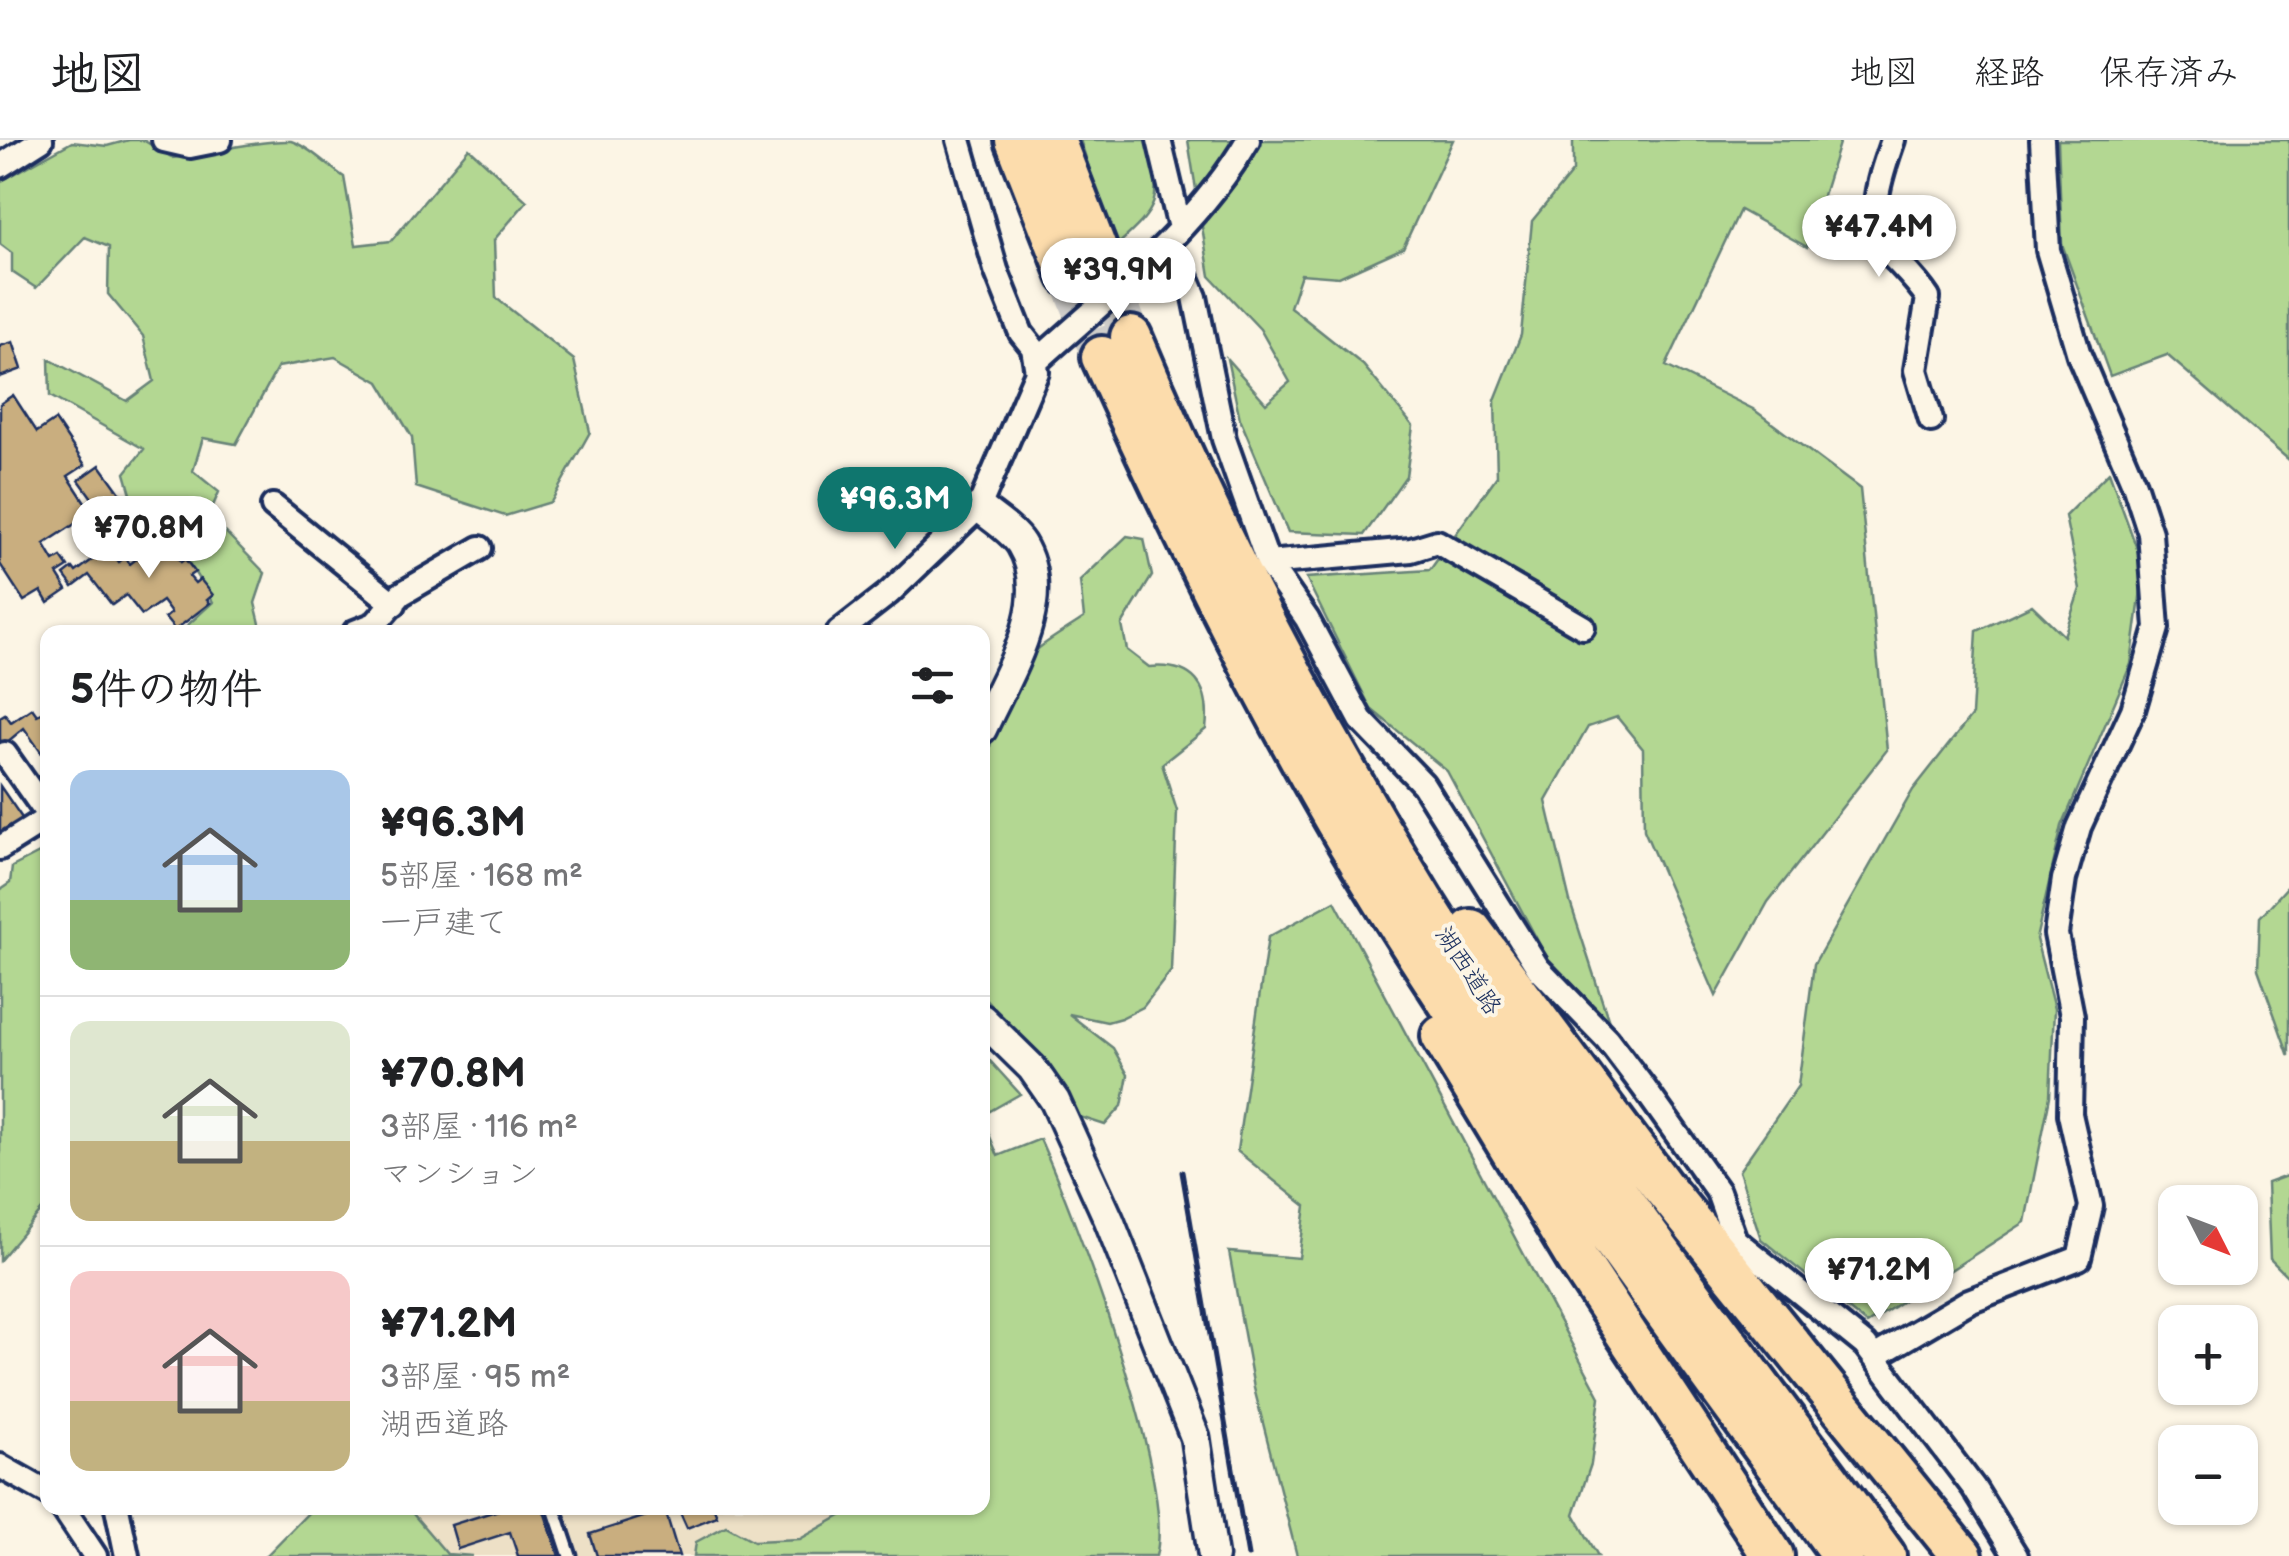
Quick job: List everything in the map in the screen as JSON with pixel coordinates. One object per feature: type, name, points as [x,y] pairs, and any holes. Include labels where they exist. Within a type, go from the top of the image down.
[{"type":"highway","points":[[1016,140],[1083,265],[1054,140]]},
{"type":"highway","name":"湖西道路","points":[[1844,1556],[1588,1207],[1460,1018],[1349,843],[1187,543],[1116,347],[1376,827],[1558,1110],[1885,1556]]},
{"type":"highway","points":[[1281,656],[1348,759],[1570,1067],[1661,1186],[1962,1556]]},
{"type":"highway","points":[[1284,728],[1413,988],[1577,1259],[1773,1556]]},
{"type":"street","points":[[0,166],[41,140]]},
{"type":"street","points":[[164,140],[190,146],[220,140]]},
{"type":"street","points":[[959,140],[996,270],[1021,334],[1037,361]]},
{"type":"street","points":[[1159,140],[1180,228]]},
{"type":"street","points":[[848,625],[889,593],[979,507],[1031,392],[1037,361],[1164,247],[1228,176],[1248,140]]},
{"type":"street","points":[[1892,140],[1876,191],[1877,229],[1888,252],[1914,276],[1928,298],[1916,370],[1931,420]]},
{"type":"street","points":[[1874,1358],[1969,1301],[2079,1258],[2091,1206],[2084,1160],[2070,1114],[2072,1016],[2056,934],[2064,879],[2080,827],[2148,670],[2157,628],[2156,585],[2150,533],[2134,484],[2061,304],[2048,250],[2042,140]]},
{"type":"street","points":[[1164,247],[1180,264],[1195,297],[1224,439],[1268,563],[1307,619],[1360,720],[1422,784],[1538,968],[1607,1039],[1718,1192],[1735,1240],[1874,1358],[1974,1488],[2016,1556]]},
{"type":"street","points":[[273,506],[394,604]]},
{"type":"street","points":[[979,507],[1020,542],[1030,568],[1030,620],[990,711]]},
{"type":"street","points":[[1268,563],[1411,550],[1437,542],[1582,627]]},
{"type":"street","points":[[372,625],[401,594],[480,548]]},
{"type":"street","points":[[10,751],[40,802]]},
{"type":"street","points":[[0,848],[40,821]]},
{"type":"street","points":[[990,1027],[1032,1068],[1055,1101],[1108,1220],[1195,1437],[1213,1556]]},
{"type":"street","points":[[0,1466],[40,1486]]},
{"type":"street","points":[[68,1515],[95,1556]]},
{"type":"street","points":[[118,1515],[127,1556]]},
{"type":"lane","points":[[556,1515],[570,1556]]},
{"type":"shaded area","points":[[412,1515],[883,1515],[750,1556],[448,1556],[425,1540]]},
{"type":"green space","points":[[143,140],[173,158],[291,141],[344,177],[356,245],[391,241],[469,148],[527,201],[494,240],[496,298],[574,360],[590,432],[551,502],[505,516],[416,487],[412,437],[379,382],[335,357],[278,367],[236,444],[203,438],[193,471],[219,492],[209,515],[265,573],[255,603],[260,625],[188,625],[213,602],[174,539],[140,525],[125,473],[144,449],[50,396],[49,359],[127,401],[154,381],[143,336],[108,294],[109,247],[85,237],[36,288],[12,272],[12,253],[0,244],[0,182],[72,142],[107,146]]},
{"type":"green space","points":[[1080,140],[1148,140],[1155,177],[1154,201],[1142,221],[1115,247]]},
{"type":"green space","points":[[1188,140],[1453,140],[1403,248],[1339,277],[1301,274],[1290,307],[1363,365],[1413,426],[1406,476],[1364,535],[1288,532],[1240,419],[1227,359],[1266,403],[1290,382],[1260,329],[1210,276]]},
{"type":"green space","points":[[1573,140],[1840,140],[1807,247],[1740,210],[1666,366],[1753,409],[1860,489],[1887,750],[1768,902],[1716,996],[1644,830],[1643,749],[1617,717],[1588,727],[1546,801],[1570,902],[1609,1022],[1548,960],[1447,771],[1371,709],[1306,578],[1430,570],[1497,476],[1495,400],[1521,335],[1532,221],[1573,171]]},
{"type":"green space","points":[[2058,140],[2289,140],[2289,460],[2167,355],[2110,376],[2062,244]]},
{"type":"green space","points":[[2109,472],[2144,568],[2131,664],[2062,826],[2036,939],[2054,1009],[2050,1096],[2025,1222],[1867,1324],[1761,1239],[1739,1171],[1798,1086],[1814,964],[1913,790],[1972,715],[1977,631],[2032,605],[2064,636],[2080,589],[2065,516]]},
{"type":"green space","points":[[1127,536],[1144,539],[1152,576],[1122,625],[1127,650],[1149,667],[1178,669],[1196,680],[1206,701],[1207,714],[1206,729],[1162,764],[1177,811],[1171,971],[1143,1007],[1121,1018],[1107,1022],[1069,1014],[1113,1048],[1128,1075],[1122,1106],[1105,1125],[1077,1116],[1057,1078],[990,1004],[990,750],[997,718],[1014,679],[1039,648],[1084,618],[1080,581]]},
{"type":"green space","points":[[40,853],[40,1212],[0,1260],[0,890],[10,883],[12,867]]},
{"type":"green space","points":[[2289,885],[2289,1056],[2258,969],[2260,917]]},
{"type":"green space","points":[[1335,901],[1600,1397],[1591,1464],[1574,1514],[1598,1556],[1297,1556],[1254,1388],[1229,1252],[1299,1258],[1306,1206],[1237,1151],[1268,937]]},
{"type":"green space","points":[[990,1061],[1020,1094],[990,1111]]},
{"type":"green space","points":[[990,1137],[998,1156],[1040,1139],[1097,1285],[1137,1411],[1158,1520],[1156,1556],[694,1556],[696,1542],[726,1526],[754,1541],[800,1539],[843,1515],[990,1515]]},
{"type":"green space","points":[[2289,1175],[2289,1278],[2270,1259],[2267,1183]]},
{"type":"green space","points":[[306,1515],[414,1515],[447,1554],[473,1556],[266,1556]]},
{"type":"building","points":[[13,342],[22,369],[0,377],[0,346]]},
{"type":"building","points":[[13,395],[37,432],[55,420],[85,465],[68,476],[92,513],[44,544],[54,561],[61,557],[68,567],[57,574],[67,590],[48,603],[41,591],[24,601],[0,564],[0,404]]},
{"type":"building","points":[[100,465],[141,522],[120,537],[79,480]]},
{"type":"building","points":[[176,538],[186,552],[178,558],[181,562],[185,559],[195,572],[189,576],[195,583],[200,579],[213,595],[207,600],[210,603],[181,625],[171,625],[165,618],[171,613],[162,601],[142,615],[126,595],[112,605],[89,575],[73,587],[64,575],[73,568],[76,572],[108,548],[119,562],[125,557],[130,564],[162,539],[167,545]]},
{"type":"building","points":[[32,708],[40,714],[40,751],[24,728],[0,748],[0,717],[5,714],[11,722]]},
{"type":"building","points":[[0,786],[24,821],[4,835],[0,830]]},
{"type":"building","points":[[483,1515],[545,1515],[559,1556],[518,1556],[510,1532],[458,1549],[451,1525]]},
{"type":"building","points":[[649,1515],[667,1515],[679,1556],[597,1556],[590,1534]]},
{"type":"building","points":[[681,1515],[717,1515],[717,1516],[687,1528]]},
{"type":"tunnel","points":[[1098,254],[1131,337]]},
{"type":"tunnel","points":[[1069,275],[1102,357]]},
{"type":"railway","points":[[1182,1172],[1248,1556]]}]
